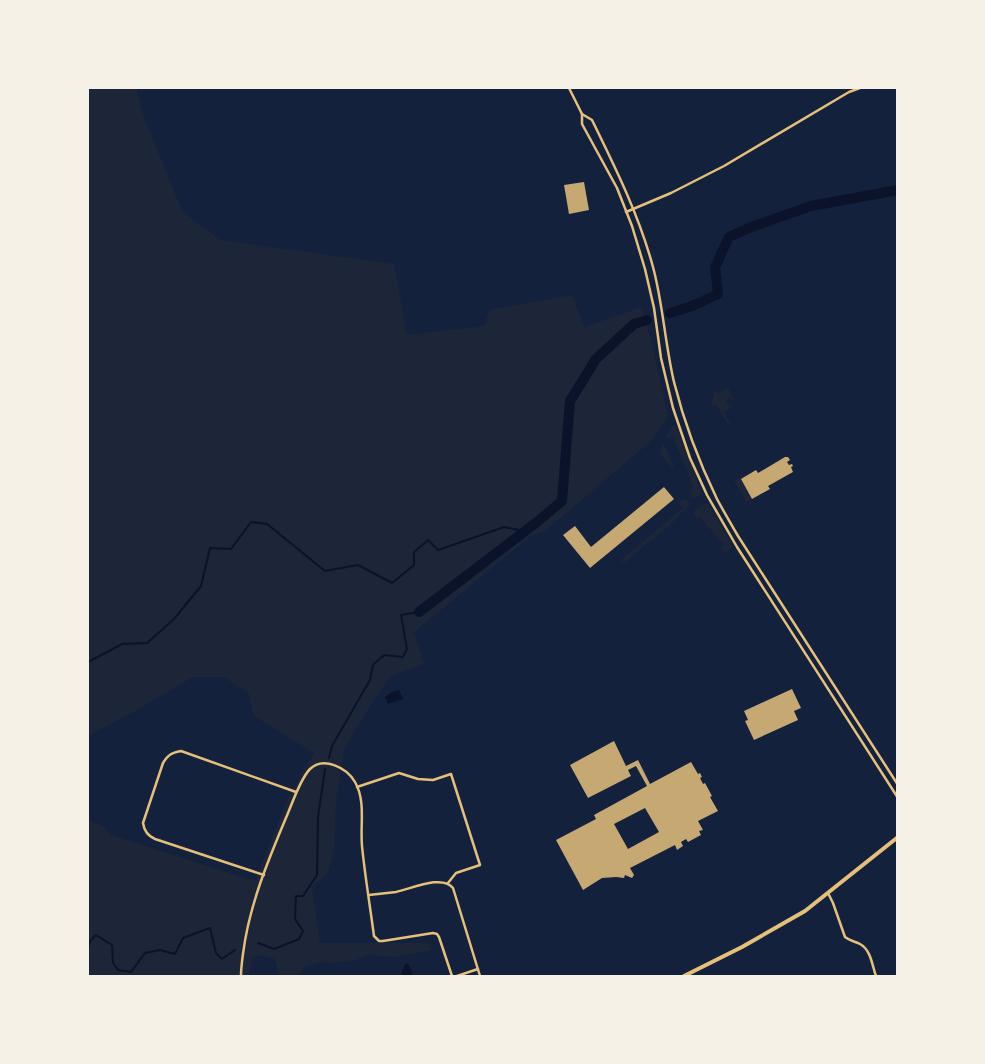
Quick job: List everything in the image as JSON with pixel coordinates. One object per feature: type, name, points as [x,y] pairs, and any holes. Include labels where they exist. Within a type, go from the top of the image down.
[{"type":"main road","points":[[684,976],[742,947],[805,911],[898,837]]},
{"type":"street","points":[[569,88],[582,114],[582,124],[617,188],[632,226],[650,288],[661,358],[675,414],[690,458],[707,495],[737,548],[898,798]]},
{"type":"street","points":[[626,212],[671,193],[724,166],[849,92],[860,88]]},
{"type":"street","points":[[582,114],[592,120],[623,184],[640,227],[653,267],[674,382],[682,412],[714,491],[738,536],[898,785]]},
{"type":"street","points":[[650,288],[657,287]]},
{"type":"street","points":[[675,414],[682,412]]},
{"type":"street","points":[[707,495],[714,491]]},
{"type":"street","points":[[771,599],[774,590]]},
{"type":"street","points":[[264,875],[152,838],[148,834],[144,829],[143,823],[163,763],[167,756],[173,752],[181,751],[296,792]]},
{"type":"street","points":[[241,976],[246,934],[258,888],[296,792],[310,768],[325,764],[334,765],[350,774],[361,799],[362,844],[374,936],[376,939],[383,941],[436,934],[452,976]]},
{"type":"street","points":[[357,787],[399,773],[418,779],[433,780],[451,774],[480,866],[456,873],[448,883]]},
{"type":"street","points":[[369,895],[396,892],[432,883],[448,883],[453,888],[480,976]]},
{"type":"street","points":[[828,893],[834,903],[845,937],[866,948],[876,976]]},
{"type":"street","points":[[457,976],[478,970]]},
{"type":"shaded area","points":[[88,88],[136,88],[144,117],[182,211],[220,240],[394,264],[407,335],[485,326],[489,310],[572,295],[584,327],[642,307],[668,417],[650,442],[545,531],[533,534],[414,632],[424,664],[391,676],[373,701],[344,749],[336,802],[334,850],[328,873],[312,887],[320,943],[427,943],[430,944],[430,950],[397,957],[368,955],[353,961],[321,962],[304,967],[299,976],[279,976],[275,959],[260,955],[252,957],[249,976],[88,976],[88,820],[104,826],[111,835],[255,881],[287,800],[314,753],[254,716],[249,694],[224,677],[193,677],[88,736]]},
{"type":"shaded area","points":[[728,388],[735,400],[729,399],[726,401],[734,406],[724,412],[730,423],[728,425],[716,404],[711,405],[714,392],[716,391],[718,394]]},
{"type":"shaded area","points":[[672,426],[677,428],[701,490],[701,494],[696,498],[693,498],[691,495],[690,488],[693,487],[673,436],[666,437]]},
{"type":"shaded area","points":[[662,444],[664,445],[673,468],[660,453]]},
{"type":"shaded area","points":[[746,474],[741,480],[752,499],[747,502],[734,481]]},
{"type":"shaded area","points":[[687,500],[689,505],[673,522],[624,563],[621,560],[683,508],[679,503]]},
{"type":"shaded area","points":[[706,503],[731,543],[731,548],[726,552],[721,549],[723,544],[700,517],[697,519],[694,516],[694,511]]},
{"type":"shaded area","points":[[399,690],[403,699],[388,704],[385,697]]},
{"type":"shaded area","points":[[406,963],[409,965],[413,976],[400,976]]},
{"type":"building","points":[[584,182],[589,210],[569,214],[564,185]]},
{"type":"building","points":[[788,457],[790,460],[787,462],[789,465],[792,464],[793,472],[768,486],[770,489],[752,499],[741,479],[756,470],[758,473]]},
{"type":"building","points":[[664,487],[674,499],[590,568],[563,535],[575,526],[591,547]]},
{"type":"building","points":[[792,689],[801,708],[794,711],[798,720],[754,740],[745,721],[748,720],[744,711]]},
{"type":"building","points":[[614,741],[626,766],[638,760],[650,784],[691,762],[698,774],[700,773],[702,777],[700,778],[703,784],[705,783],[718,811],[698,821],[703,830],[699,831],[701,835],[688,842],[686,839],[681,842],[683,846],[677,850],[675,845],[630,868],[634,875],[632,878],[625,875],[624,878],[602,878],[583,890],[556,840],[596,819],[594,815],[647,786],[636,766],[628,770],[631,776],[588,798],[570,765]],"holes":[[[645,808],[659,832],[628,849],[614,824]]]},
{"type":"waterway","points":[[670,313],[692,306],[718,294],[715,267],[729,237],[811,206],[898,190]]},
{"type":"waterway","points":[[419,612],[562,501],[570,401],[596,359],[634,324],[647,320]]},
{"type":"waterway","points":[[88,662],[122,644],[147,643],[174,619],[201,586],[210,548],[231,549],[251,522],[267,524],[325,571],[358,565],[392,583],[414,565],[414,552],[428,540],[438,550],[504,527],[524,531]]},
{"type":"waterway","points":[[329,758],[332,746],[370,680],[373,665],[384,655],[403,657],[407,649],[401,615],[419,612]]},
{"type":"waterway","points":[[258,943],[274,949],[299,939],[303,931],[295,919],[296,896],[303,896],[317,875],[318,817],[325,769]]},
{"type":"waterway","points":[[88,948],[90,941],[96,935],[112,945],[113,963],[118,970],[131,972],[145,953],[160,950],[175,954],[183,938],[210,928],[216,953],[222,959],[235,950]]}]
